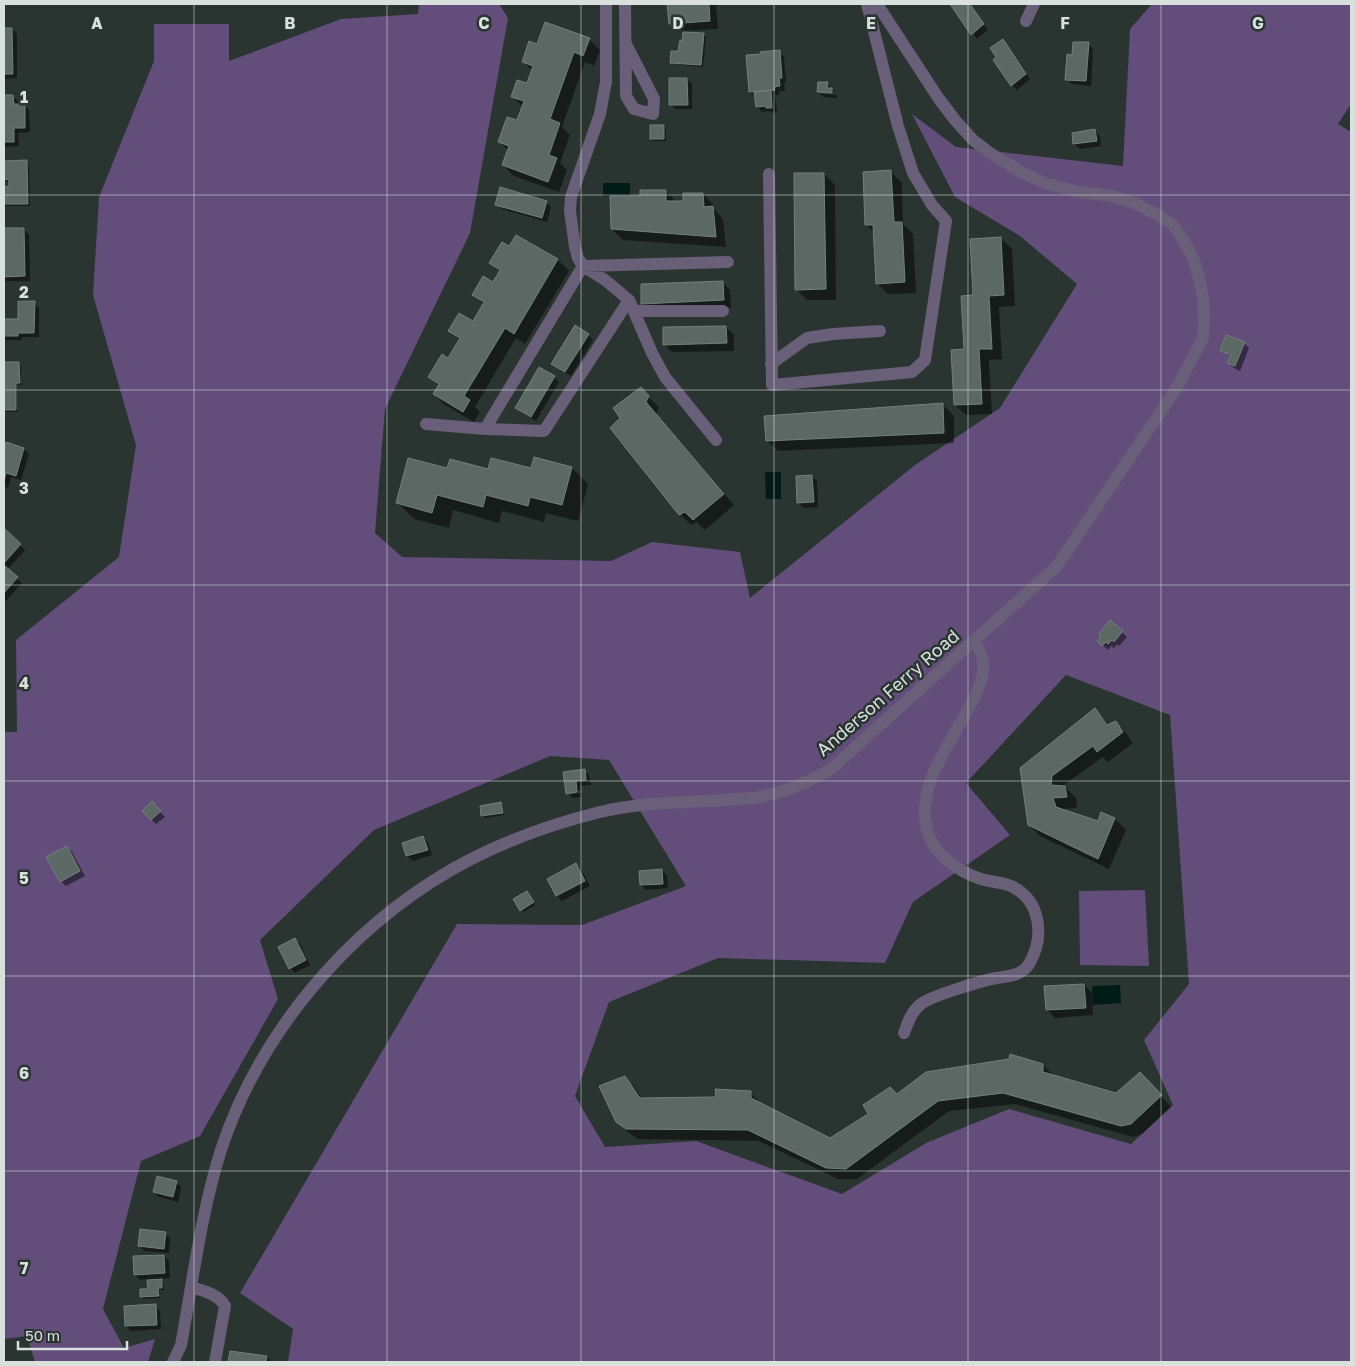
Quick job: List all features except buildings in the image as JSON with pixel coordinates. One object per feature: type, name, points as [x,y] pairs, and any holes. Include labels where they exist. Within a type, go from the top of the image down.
[{"type":"street","points":[[606,4],[606,82],[600,114],[571,197],[570,211],[575,248],[583,266],[605,280],[632,305],[652,353],[665,377],[716,440]]},
{"type":"street","points":[[625,4],[626,96],[634,109],[653,114],[654,99],[626,44]]},
{"type":"street","points":[[769,174],[772,385],[912,372],[925,360],[946,222],[932,204],[913,173],[898,126],[867,4]]},
{"type":"street","name":"Anderson Ferry Road","points":[[173,1362],[181,1345],[207,1197],[237,1110],[275,1038],[325,973],[348,950],[384,917],[416,892],[451,870],[487,851],[524,835],[563,822],[623,807],[762,797],[801,785],[831,769],[1057,566],[1176,389],[1203,338],[1203,298],[1199,278],[1193,258],[1173,225],[1132,202],[1112,196],[1079,192],[1047,184],[1021,172],[990,153],[973,140],[939,99],[877,4]]},
{"type":"street","points":[[1026,21],[1034,4]]},
{"type":"street","points":[[583,266],[728,262]]},
{"type":"street","points":[[485,429],[583,266]]},
{"type":"street","points":[[632,305],[723,311]]},
{"type":"street","points":[[426,424],[544,431],[632,305]]},
{"type":"street","points":[[771,364],[807,338],[880,331]]},
{"type":"street","points":[[904,1033],[910,1017],[921,1004],[994,979],[1018,975],[1028,966],[1035,950],[1039,929],[1036,911],[1028,897],[1011,886],[965,873],[947,859],[936,847],[927,831],[926,799],[931,778],[977,694],[982,677],[982,662],[975,640]]},
{"type":"street","points":[[191,1287],[222,1300],[225,1306],[215,1362]]},
{"type":"street","points":[[181,1345],[181,1362]]},
{"type":"shaded area","points":[[419,4],[499,4],[508,18],[470,233],[385,409],[375,533],[402,557],[611,561],[652,542],[740,552],[750,598],[915,465],[1000,408],[1077,284],[1020,236],[955,197],[912,114],[956,147],[1123,166],[1130,29],[1152,4],[1351,4],[1351,104],[1338,124],[1351,132],[1351,1362],[288,1362],[293,1329],[240,1293],[457,924],[582,925],[686,886],[609,760],[550,756],[374,830],[260,940],[278,999],[200,1136],[141,1161],[103,1309],[124,1348],[155,1339],[148,1362],[35,1362],[27,1336],[4,1339],[4,732],[17,732],[16,640],[119,557],[136,445],[93,295],[99,197],[154,61],[154,24],[229,24],[229,61],[341,19],[418,14]],"holes":[[[1066,675],[1170,715],[1189,984],[1144,1040],[1173,1105],[1131,1144],[1009,1109],[926,1143],[842,1194],[696,1141],[605,1147],[575,1096],[609,1002],[718,958],[885,963],[913,902],[1010,835],[966,783]]]},
{"type":"shaded area","points":[[603,183],[630,183],[630,196],[603,196]]},
{"type":"shaded area","points":[[765,472],[781,472],[781,499],[766,499]]},
{"type":"shaded area","points":[[1145,890],[1149,966],[1080,965],[1079,891]]},
{"type":"shaded area","points":[[1120,985],[1121,1003],[1093,1005],[1092,986]]}]
